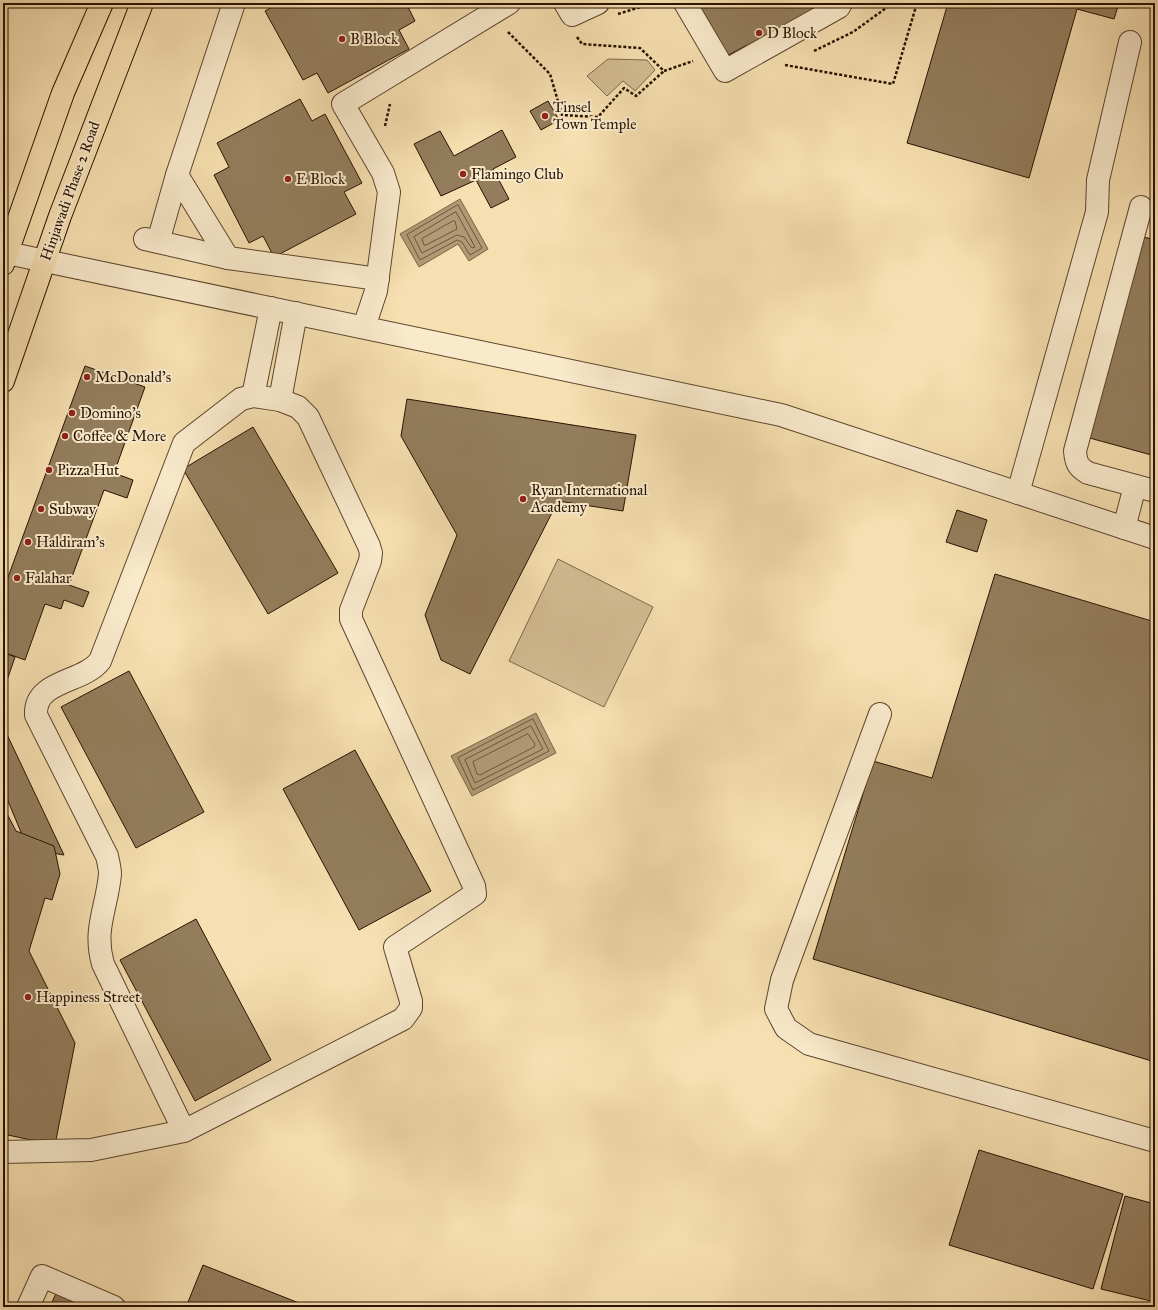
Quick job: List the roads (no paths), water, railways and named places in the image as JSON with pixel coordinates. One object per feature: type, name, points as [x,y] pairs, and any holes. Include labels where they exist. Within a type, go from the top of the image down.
[{"type":"main road","points":[[5,259],[63,93],[102,3]]},
{"type":"main road","name":"Hinjawadi Phase 2 Road","points":[[3,381],[60,216],[142,3]]},
{"type":"street","points":[[234,3],[177,175],[152,241],[228,258],[378,279]]},
{"type":"street","points":[[364,327],[376,291],[389,192],[383,174],[343,104],[509,3]]},
{"type":"street","points":[[565,3],[572,15],[606,9]]},
{"type":"street","points":[[685,3],[724,71],[839,7],[841,3]]},
{"type":"street","points":[[1018,493],[1097,212],[1098,180],[1130,42]]},
{"type":"street","points":[[177,175],[228,258]]},
{"type":"street","points":[[1124,528],[1145,488],[1088,473],[1080,469],[1076,462],[1075,451],[1141,207]]},
{"type":"street","points":[[5,259],[45,261],[781,415],[1155,538]]},
{"type":"street","points":[[253,396],[271,308]]},
{"type":"street","points":[[280,400],[296,313]]},
{"type":"street","points":[[3,1152],[91,1150],[184,1131],[403,1019],[411,1008],[411,1001],[395,946],[475,894],[474,886],[351,618],[351,610],[372,553],[369,546],[308,417],[298,407],[280,400],[253,396],[241,399],[184,443],[100,661],[95,668],[48,690],[41,695],[35,707],[36,715],[107,856],[110,873],[98,934],[99,949],[103,964],[184,1131]]},
{"type":"street","points":[[880,714],[782,980],[776,1009],[786,1028],[809,1044],[1092,1122],[1155,1141]]},
{"type":"street","points":[[28,1307],[42,1276],[114,1307]]},
{"type":"water","points":[[460,199],[488,249],[469,261],[458,244],[419,267],[400,234]]},
{"type":"water","points":[[536,713],[556,753],[472,796],[451,756]]},
{"type":"place","name":"D Block","points":[[759,33]]},
{"type":"place","name":"B Block","points":[[342,39]]},
{"type":"place","name":"Tinsel Town Temple","points":[[545,116]]},
{"type":"place","name":"Flamingo Club","points":[[463,174]]},
{"type":"place","name":"E Block","points":[[288,179]]},
{"type":"place","name":"McDonald's","points":[[87,377]]},
{"type":"place","name":"Domino's","points":[[72,413]]},
{"type":"place","name":"Coffee & More","points":[[65,436]]},
{"type":"place","name":"Pizza Hut","points":[[49,470]]},
{"type":"place","name":"Ryan International Academy","points":[[523,499]]},
{"type":"place","name":"Subway","points":[[41,509]]},
{"type":"place","name":"Haldiram's","points":[[28,542]]},
{"type":"place","name":"Falahar","points":[[17,578]]},
{"type":"place","name":"Happiness Street","points":[[28,997]]}]
